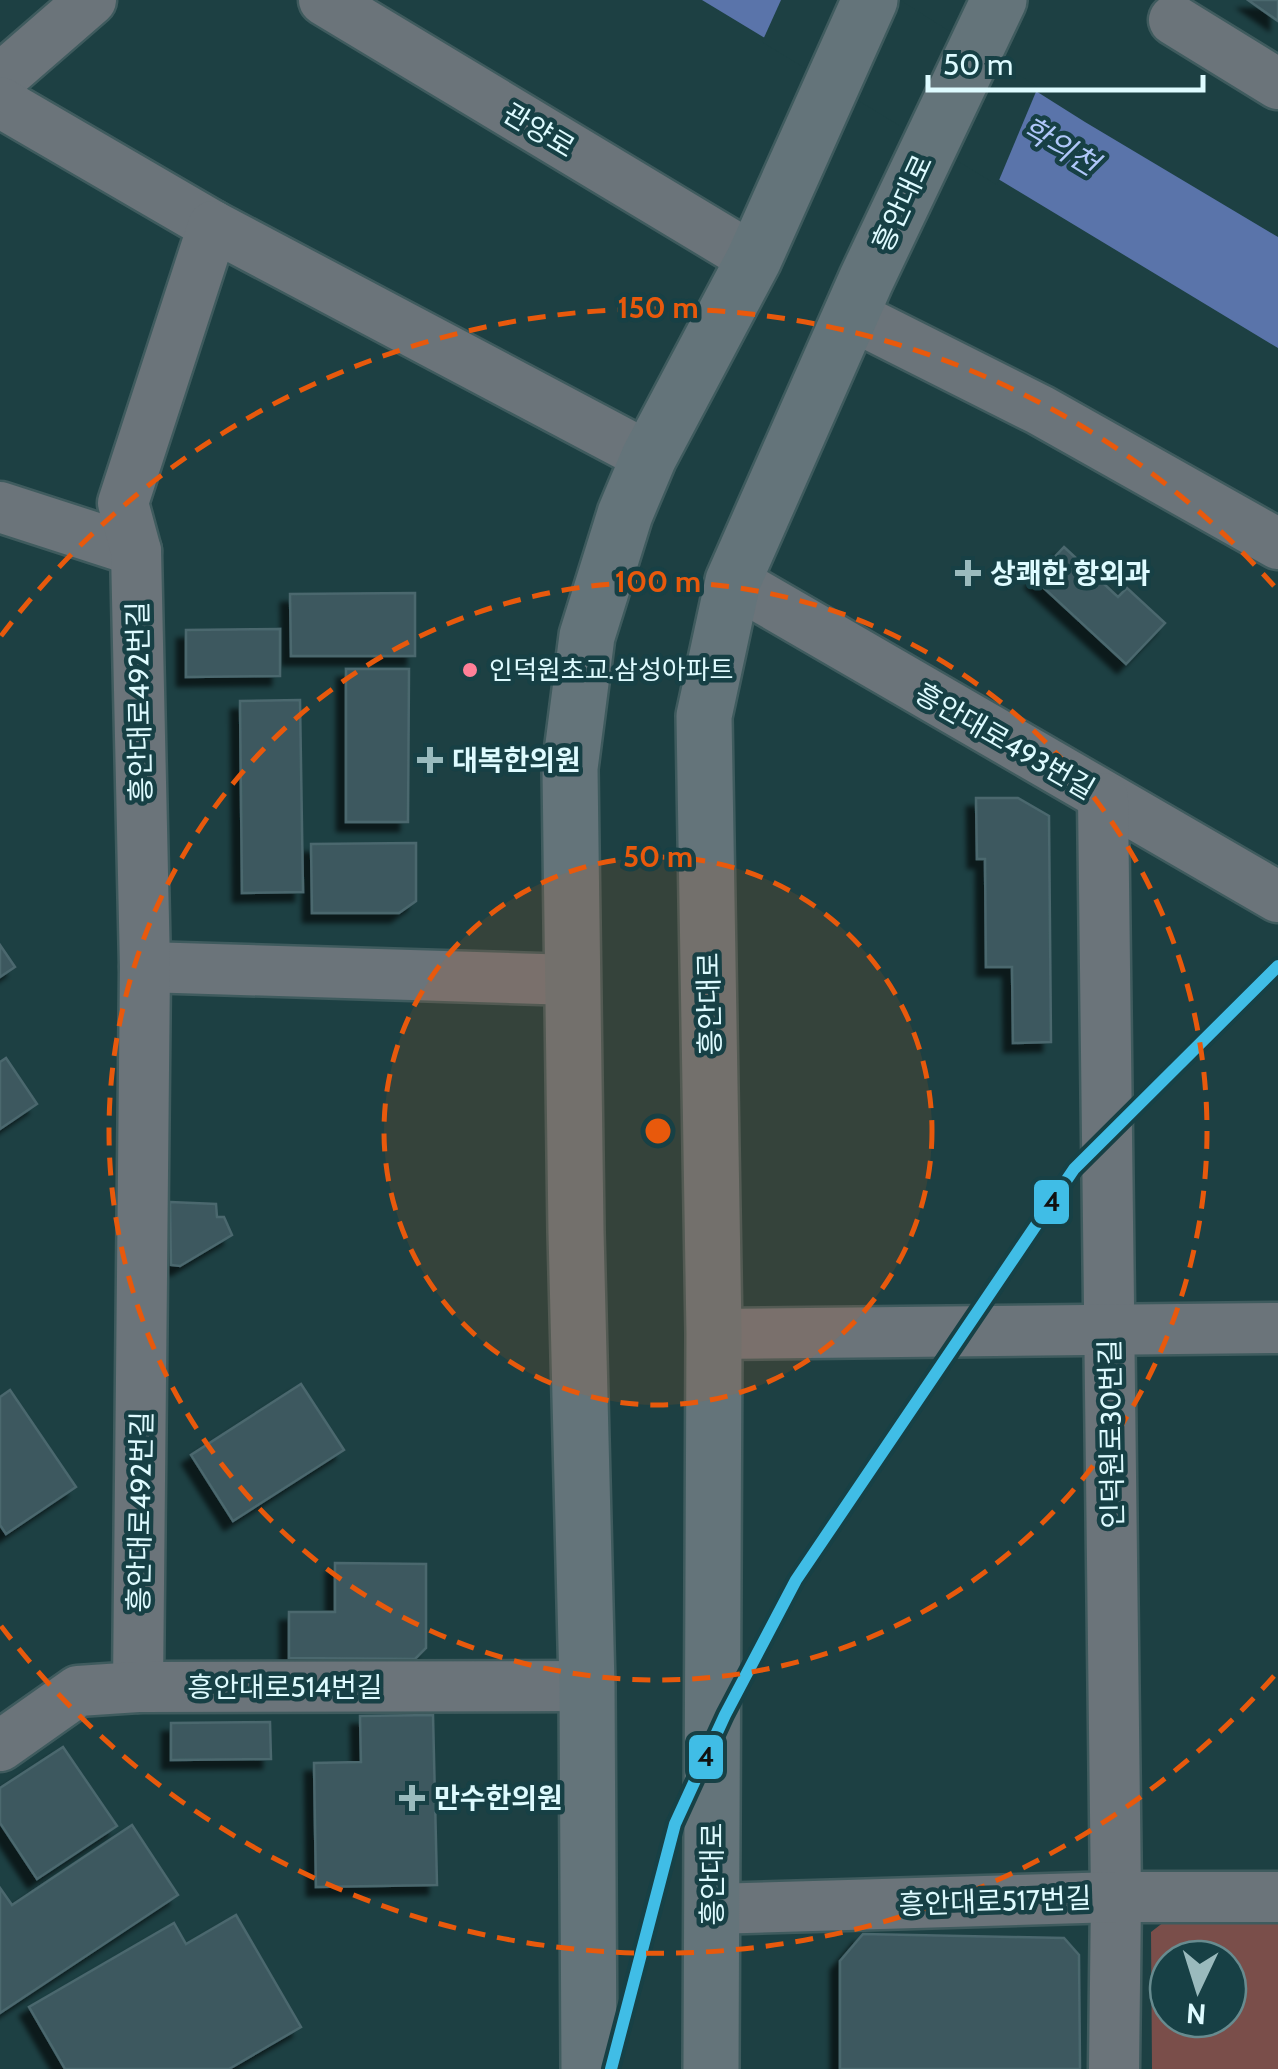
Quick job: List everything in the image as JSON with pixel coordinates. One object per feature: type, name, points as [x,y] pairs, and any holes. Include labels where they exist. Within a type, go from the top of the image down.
[{"type":"main road","points":[[589,2069],[587,1686],[570,768],[587,636],[624,514],[648,457],[762,241],[870,0]]},
{"type":"main road","name":"흥안대로","points":[[711,2069],[714,1334],[704,716],[733,581],[858,298],[999,0]]},
{"type":"street","points":[[0,79],[92,0]]},
{"type":"street","name":"관양로","points":[[324,0],[762,241]]},
{"type":"street","points":[[1174,20],[1278,84]]},
{"type":"street","points":[[0,102],[213,226],[648,457]]},
{"type":"street","name":"흥안대로492번길","points":[[138,1687],[145,967],[136,551],[124,502],[213,226]]},
{"type":"street","points":[[858,298],[1040,410],[1278,544]]},
{"type":"street","points":[[0,507],[136,551]]},
{"type":"street","name":"흥안대로493번길","points":[[733,581],[1278,897]]},
{"type":"street","name":"인덕원로30번길","points":[[1103,798],[1116,1898],[1114,2069]]},
{"type":"street","points":[[145,967],[574,980]]},
{"type":"street","points":[[714,1334],[1278,1328]]},
{"type":"street","name":"흥안대로514번길","points":[[0,1746],[78,1691],[138,1687],[587,1686]]},
{"type":"street","name":"흥안대로517번길","points":[[712,1910],[1116,1898],[1278,1898]]},
{"type":"shaded area","points":[[1187,1904],[1278,1908],[1278,2069],[1152,2069],[1152,2039],[1248,2039],[1248,1939],[1151,1939],[1151,1932]]},
{"type":"water","name":"학의천","points":[[702,0],[891,0],[1278,237],[1278,348]]},
{"type":"pier","points":[[781,0],[900,0],[1038,87],[997,185],[762,42]]},
{"type":"building","points":[[1248,0],[1278,0],[1278,21]]},
{"type":"building","points":[[1064,547],[1118,597],[1127,588],[1165,623],[1126,664],[1034,579]]},
{"type":"building","points":[[415,593],[415,656],[291,656],[290,594]]},
{"type":"building","points":[[280,629],[280,676],[186,677],[186,630]]},
{"type":"building","points":[[346,669],[409,669],[408,822],[346,822]]},
{"type":"building","points":[[300,700],[303,892],[242,893],[240,701]]},
{"type":"building","points":[[976,798],[1018,798],[1049,816],[1051,1042],[1013,1043],[1012,967],[986,967],[985,859],[977,859]]},
{"type":"building","points":[[416,843],[416,901],[399,913],[312,913],[311,844]]},
{"type":"building","points":[[0,945],[15,967],[0,977]]},
{"type":"building","points":[[6,1058],[37,1104],[0,1129],[0,1062]]},
{"type":"building","points":[[170,1202],[216,1204],[217,1217],[224,1217],[232,1235],[180,1266],[171,1265]]},
{"type":"building","points":[[301,1384],[344,1450],[233,1521],[191,1455]]},
{"type":"building","points":[[10,1390],[76,1487],[6,1534],[0,1525],[0,1397]]},
{"type":"building","points":[[335,1563],[426,1564],[426,1648],[415,1659],[289,1658],[289,1612],[335,1612]]},
{"type":"building","points":[[433,1715],[437,1885],[316,1887],[314,1763],[361,1762],[360,1716]]},
{"type":"building","points":[[270,1722],[271,1759],[171,1760],[171,1723]]},
{"type":"building","points":[[63,1747],[117,1826],[37,1879],[0,1823],[0,1788]]},
{"type":"building","points":[[132,1825],[178,1895],[0,2013],[0,1888],[12,1905]]},
{"type":"building","points":[[236,1915],[301,2027],[229,2069],[65,2069],[29,2007],[174,1923],[186,1944]]},
{"type":"building","points":[[863,1934],[1064,1938],[1079,1955],[1080,2069],[840,2069],[840,1961]]},
{"type":"transit line","name":"4","points":[[611,2069],[675,1824],[725,1715],[796,1580],[1074,1169],[1278,966]]},
{"type":"place","name":"상쾌한 항외과","points":[[968,573]]},
{"type":"place","name":"인덕원초교.삼성아파트","points":[[470,670]]},
{"type":"place","name":"대복한의원","points":[[430,760]]},
{"type":"place","name":"만수한의원","points":[[412,1798]]}]
